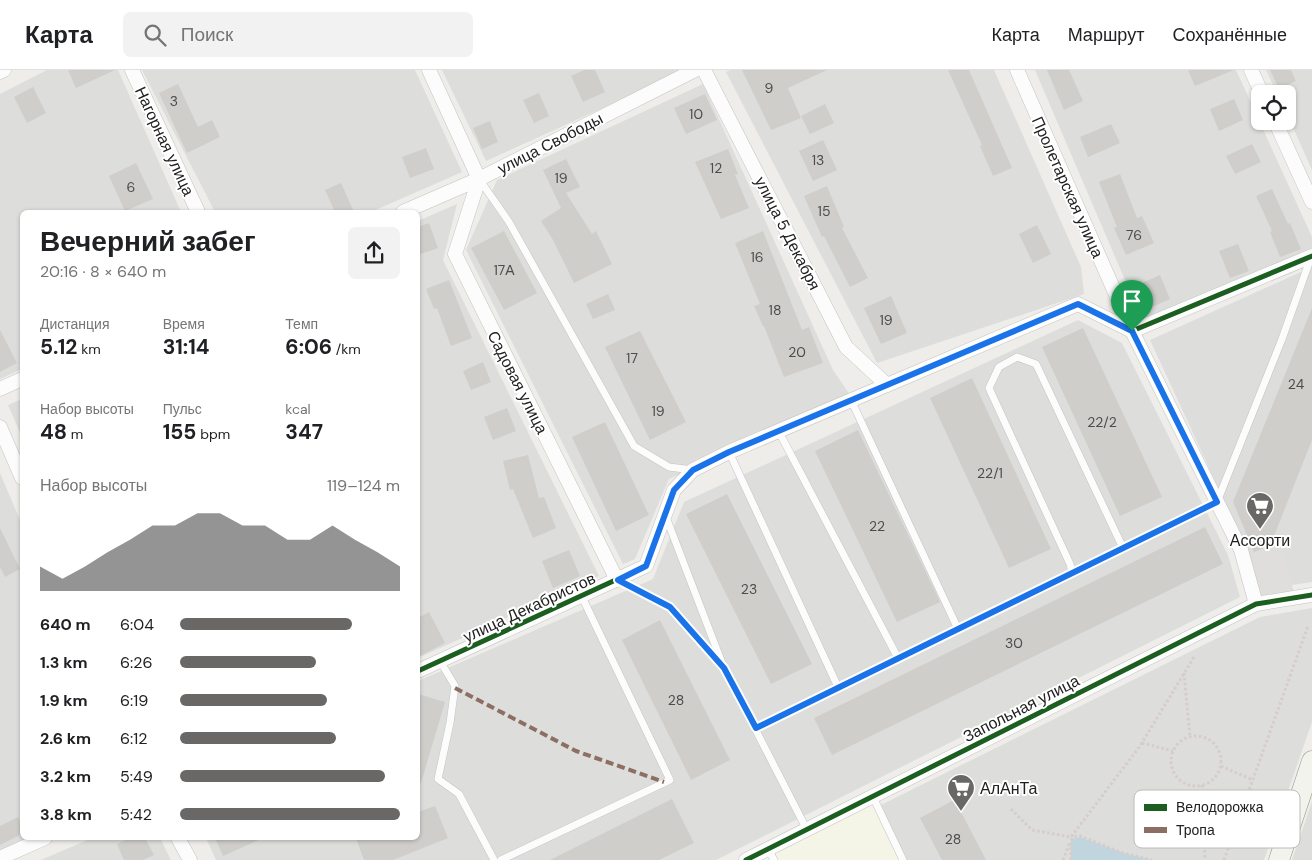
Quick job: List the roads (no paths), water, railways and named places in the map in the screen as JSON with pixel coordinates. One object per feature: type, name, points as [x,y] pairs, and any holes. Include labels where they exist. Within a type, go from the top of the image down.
[{"type":"main road","points":[[1300,797],[1312,761]]},
{"type":"main road","points":[[1279,860],[1283,848]]},
{"type":"street","points":[[0,72],[4,70]]},
{"type":"street","name":"Нагорная улица","points":[[132,70],[197,210]]},
{"type":"street","points":[[429,70],[479,179]]},
{"type":"street","name":"улица Свободы","points":[[408,210],[479,179],[695,70]]},
{"type":"street","name":"улица 5 Декабря","points":[[704,70],[846,347],[887,385]]},
{"type":"street","name":"Пролетарская улица","points":[[1017,70],[1132,331],[1241,550],[1256,604]]},
{"type":"street","points":[[1251,70],[1258,85]]},
{"type":"street","points":[[1279,130],[1312,202]]},
{"type":"street","name":"Садовая улица","points":[[479,179],[455,254],[618,580]]},
{"type":"street","points":[[1132,331],[1311,257]]},
{"type":"street","name":"улица Декабристов","points":[[420,670],[646,566],[674,490],[693,470],[729,452],[1078,304],[1132,331]]},
{"type":"street","points":[[0,389],[20,380]]},
{"type":"street","points":[[0,426],[20,473]]},
{"type":"street","name":"Запольная улица","points":[[746,860],[771,855],[808,830],[873,796],[1256,604],[1312,595]]},
{"type":"street","points":[[0,858],[40,840]]},
{"type":"street","points":[[179,840],[190,860]]},
{"type":"lane","points":[[479,179],[509,222],[634,446],[669,467],[693,470]]},
{"type":"lane","points":[[756,728],[1217,502],[1282,339],[1311,257]]},
{"type":"lane","points":[[1072,573],[1070,564],[989,388],[999,367],[1017,357],[1036,364],[1123,548]]},
{"type":"lane","points":[[851,400],[958,629]]},
{"type":"lane","points":[[779,432],[898,658]]},
{"type":"lane","points":[[729,452],[838,687]]},
{"type":"lane","points":[[665,514],[724,668],[808,830]]},
{"type":"lane","points":[[618,580],[670,607],[724,668]]},
{"type":"lane","points":[[501,860],[670,780],[582,597]]},
{"type":"lane","points":[[440,662],[455,686],[450,723],[438,779],[459,794],[494,860]]},
{"type":"lane","points":[[873,796],[903,860]]},
{"type":"water","points":[[1080,837],[1123,853],[1152,860],[1071,860],[1071,840]]},
{"type":"place","name":"Ассорти","points":[[1260,530]]},
{"type":"place","name":"АлАнТа","points":[[961,812]]}]
